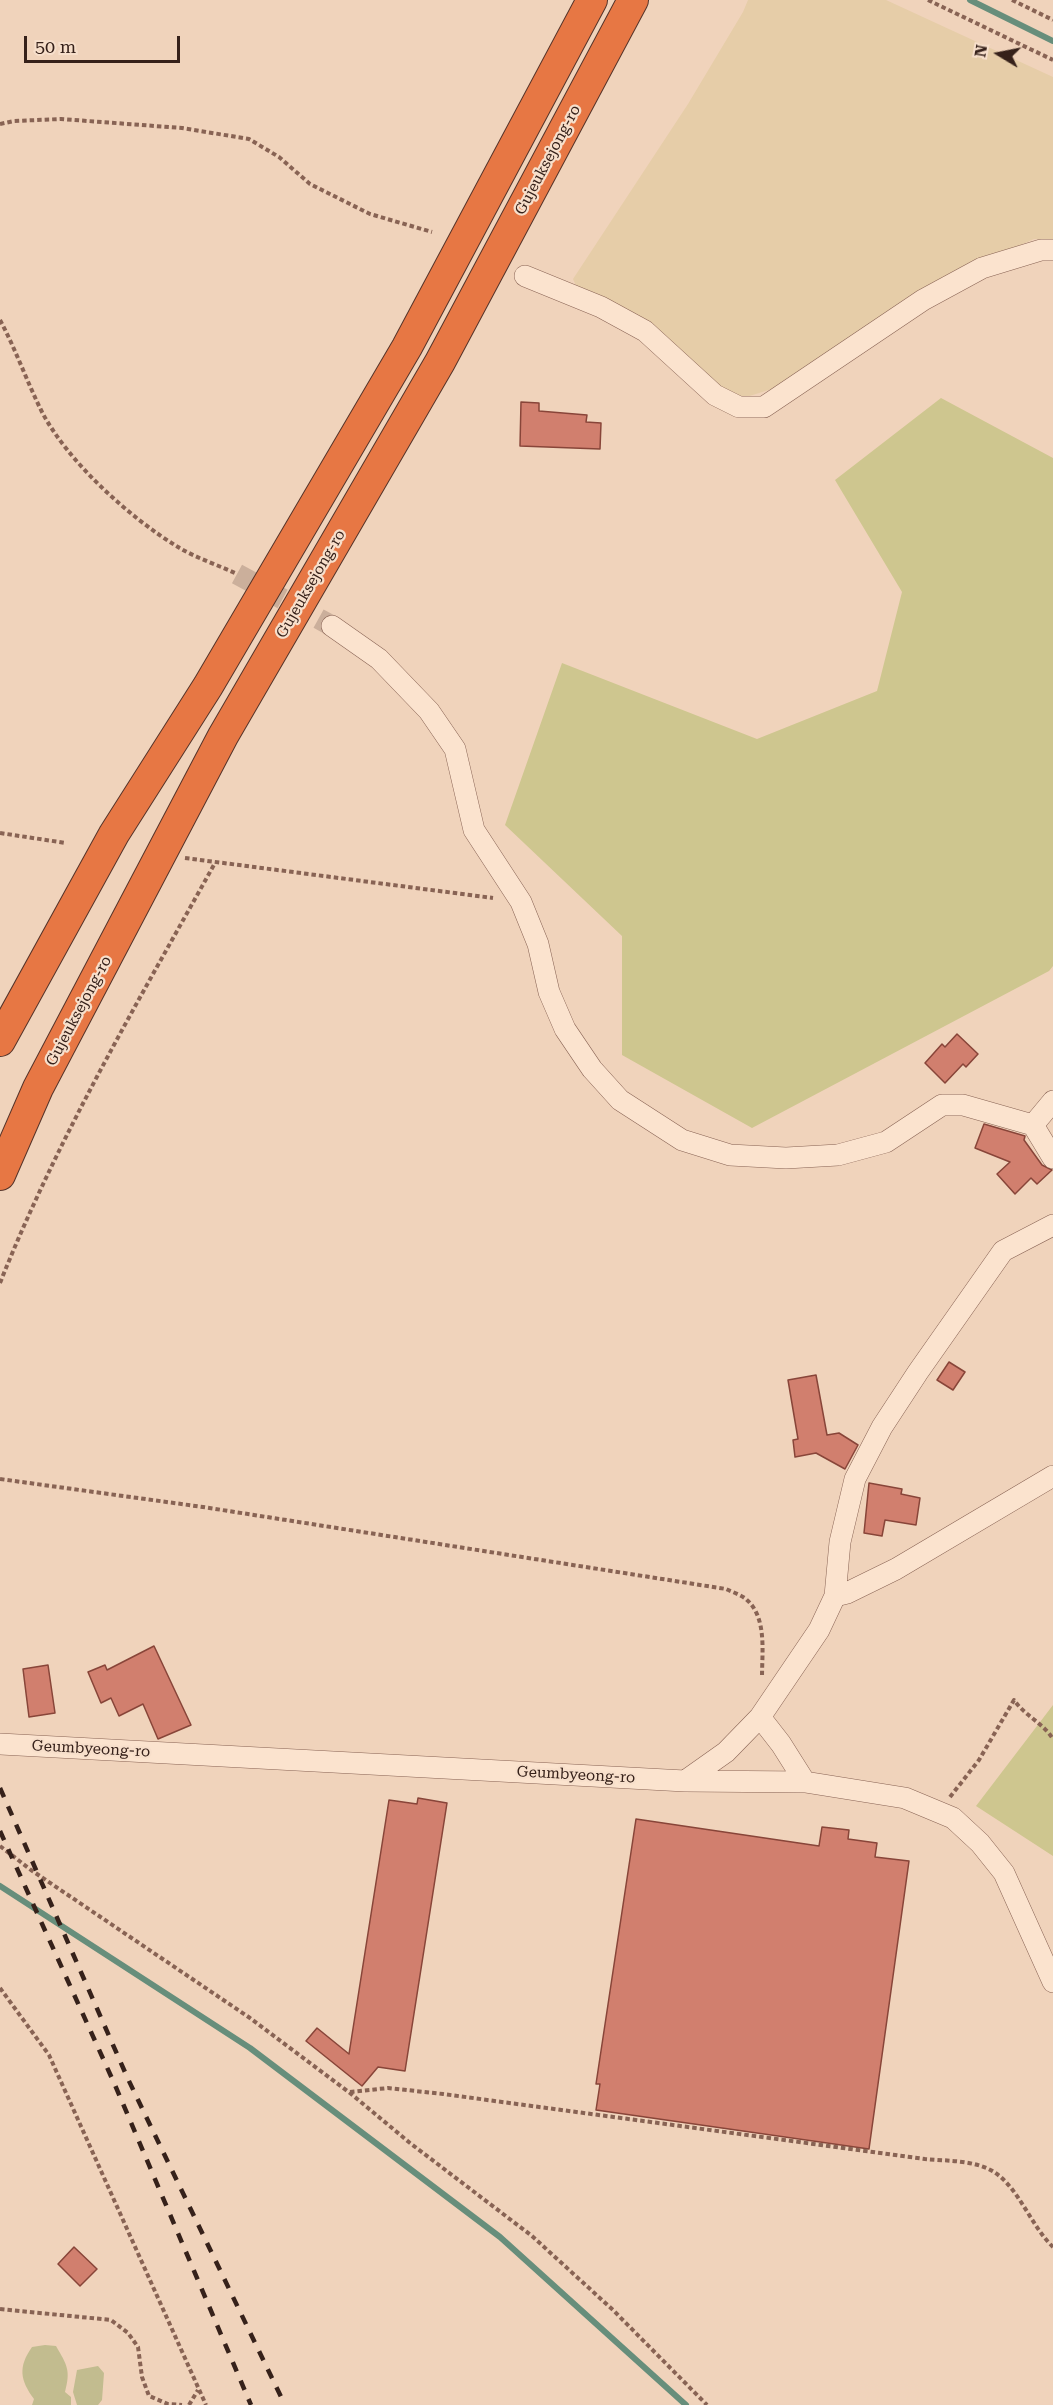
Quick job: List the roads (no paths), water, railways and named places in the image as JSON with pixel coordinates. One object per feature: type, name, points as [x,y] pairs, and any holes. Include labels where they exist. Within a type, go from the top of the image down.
[{"type":"highway","points":[[0,1041],[114,834],[208,686],[407,347],[592,0]]},
{"type":"highway","name":"Gujeuksejong-ro","points":[[0,1175],[39,1088],[223,736],[440,362],[633,0]]},
{"type":"street","points":[[525,276],[601,307],[645,331],[715,395],[739,407],[764,407],[922,300],[982,268],[1041,250],[1053,250]]},
{"type":"street","points":[[332,626],[379,658],[429,711],[455,749],[474,830],[521,902],[538,944],[549,992],[565,1029],[592,1069],[620,1101],[682,1140],[730,1155],[786,1158],[838,1155],[886,1142],[942,1105],[963,1105],[1033,1125],[1053,1158]]},
{"type":"street","points":[[1033,1125],[1053,1101]]},
{"type":"street","points":[[685,1781],[726,1752],[760,1717],[819,1630],[835,1596],[840,1542],[855,1479],[882,1427],[918,1372],[1003,1251],[1053,1225]]},
{"type":"street","points":[[835,1596],[848,1593],[896,1569],[1053,1476]]},
{"type":"street","points":[[760,1717],[781,1744],[805,1782]]},
{"type":"street","name":"Geumbyeong-ro","points":[[0,1744],[685,1781],[805,1782],[905,1798],[953,1818],[980,1843],[1004,1873],[1053,1982]]},
{"type":"waterway","points":[[970,0],[1053,41]]},
{"type":"waterway","points":[[0,1886],[250,2048],[500,2237],[686,2405]]},
{"type":"tunnel","points":[[237,574],[332,626]]},
{"type":"railway","points":[[0,1788],[128,2079],[285,2405]]},
{"type":"railway","points":[[0,1831],[115,2085],[251,2405]]}]
